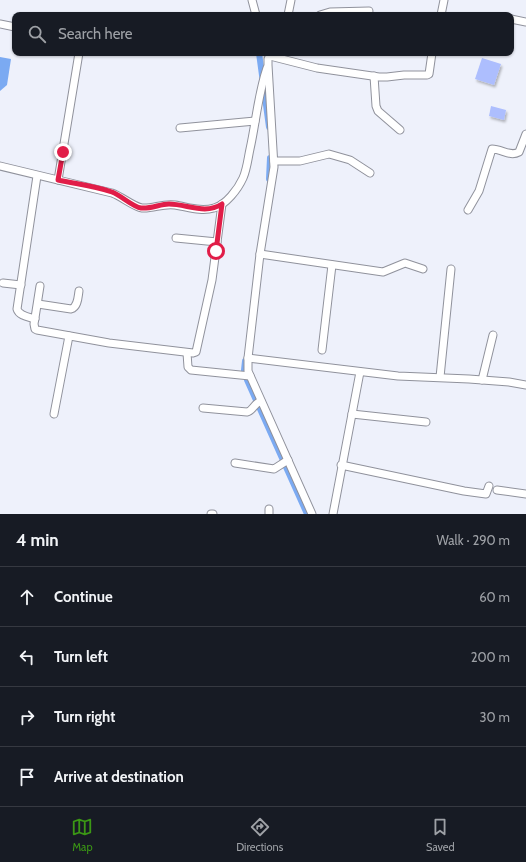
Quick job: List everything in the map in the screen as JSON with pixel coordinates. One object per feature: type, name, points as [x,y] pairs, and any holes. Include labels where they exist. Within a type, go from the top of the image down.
[{"type":"street","points":[[252,0],[255,12]]},
{"type":"street","points":[[289,12],[291,0]]},
{"type":"street","points":[[441,12],[444,0]]},
{"type":"street","points":[[330,12],[369,11]]},
{"type":"street","points":[[514,20],[526,22]]},
{"type":"street","points":[[0,24],[12,26]]},
{"type":"street","points":[[58,180],[79,56]]},
{"type":"street","points":[[269,57],[317,68],[383,77],[404,75],[427,76],[430,73],[432,56]]},
{"type":"street","points":[[0,166],[112,193],[128,201],[135,207],[142,208],[167,204],[192,209],[209,209],[218,207],[226,201],[243,178],[262,83],[269,57]]},
{"type":"street","points":[[269,57],[274,162],[260,254],[247,376],[285,462],[312,514]]},
{"type":"street","points":[[374,76],[376,106],[378,111],[400,130]]},
{"type":"street","points":[[180,128],[255,120]]},
{"type":"street","points":[[468,210],[479,191],[492,149],[516,154],[519,152],[526,134]]},
{"type":"street","points":[[274,162],[300,161],[329,154],[350,160],[370,173]]},
{"type":"street","points":[[35,319],[18,313],[17,309],[37,176]]},
{"type":"street","points":[[40,286],[34,327],[38,330],[109,343],[191,354],[196,352],[212,280],[222,204]]},
{"type":"street","points":[[176,238],[217,242]]},
{"type":"street","points":[[260,254],[383,272],[405,262],[423,269]]},
{"type":"street","points":[[322,350],[332,265]]},
{"type":"street","points":[[440,377],[451,269]]},
{"type":"street","points":[[3,283],[21,285]]},
{"type":"street","points":[[38,304],[74,309],[79,291]]},
{"type":"street","points":[[482,380],[493,335]]},
{"type":"street","points":[[54,414],[69,336]]},
{"type":"street","points":[[187,353],[188,367],[191,370],[247,376]]},
{"type":"street","points":[[248,358],[398,376],[440,377],[526,385]]},
{"type":"street","points":[[333,514],[341,465],[360,372]]},
{"type":"street","points":[[203,408],[246,412],[251,410],[258,402]]},
{"type":"street","points":[[352,414],[426,422]]},
{"type":"street","points":[[235,463],[274,468],[285,462]]},
{"type":"street","points":[[341,465],[464,491],[486,494],[489,486]]},
{"type":"street","points":[[497,490],[526,494]]},
{"type":"water","points":[[0,57],[11,59],[7,85],[0,91]]},
{"type":"building","points":[[482,58],[501,64],[494,85],[475,79]]},
{"type":"building","points":[[491,106],[506,110],[504,120],[489,116]]},
{"type":"waterway","points":[[259,56],[269,127]]},
{"type":"waterway","points":[[269,179],[270,158]]},
{"type":"waterway","points":[[245,361],[244,370],[247,380],[307,514]]},
{"type":"route","points":[[63,152],[58,180],[112,193],[128,201],[135,207],[147,208],[174,204],[192,209],[209,209],[218,207],[222,204],[216,251]]}]
